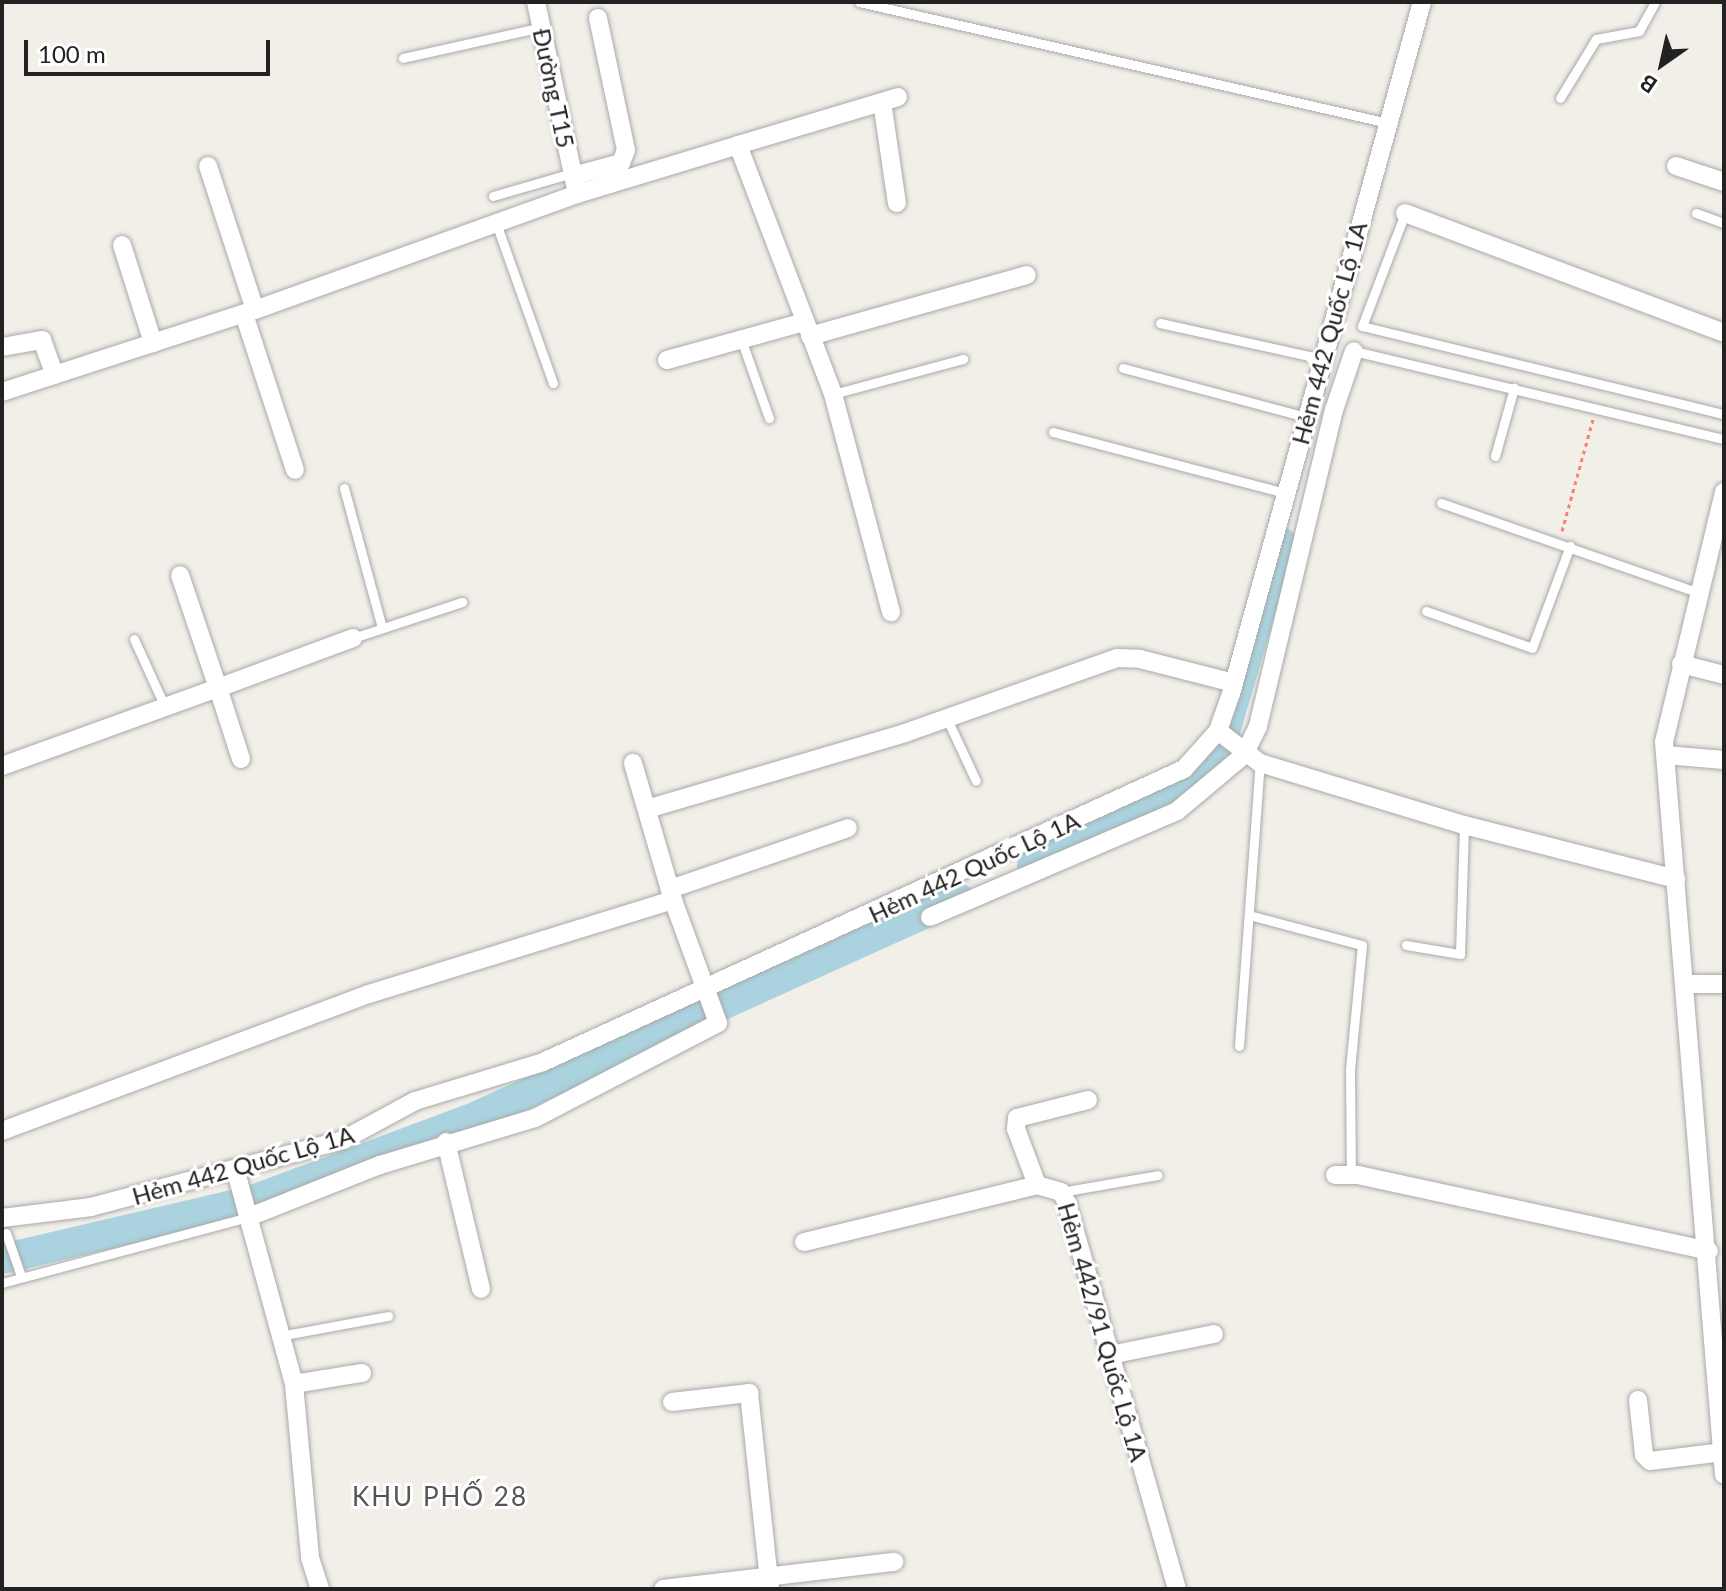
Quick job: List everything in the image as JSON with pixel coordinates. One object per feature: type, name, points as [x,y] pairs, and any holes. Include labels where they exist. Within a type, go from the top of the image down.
[{"type":"street","name":"Đường T15","points":[[536,2],[574,181]]},
{"type":"street","name":"Hẻm 442 Quốc Lộ 1A","points":[[4,1226],[238,1177],[343,1140],[415,1101],[543,1062],[709,991],[1163,780],[1223,736],[1234,683],[1306,417],[1422,2]]},
{"type":"street","points":[[2,392],[249,312],[496,223],[574,181],[621,163],[626,150],[598,18]]},
{"type":"street","points":[[574,181],[738,145],[890,100],[897,203]]},
{"type":"street","points":[[738,145],[833,394],[891,612]]},
{"type":"street","points":[[208,166],[295,470]]},
{"type":"street","points":[[1676,166],[1724,182]]},
{"type":"street","points":[[1405,213],[1724,333]]},
{"type":"street","points":[[122,245],[153,343]]},
{"type":"street","points":[[667,360],[741,339],[807,329],[1027,275]]},
{"type":"street","points":[[2,347],[44,341],[55,375]]},
{"type":"street","points":[[930,917],[1177,811],[1252,759],[1334,410],[1354,351]]},
{"type":"street","points":[[1724,492],[1718,534],[1681,664],[1665,755],[1709,1251],[1724,1475]]},
{"type":"street","points":[[180,575],[241,759]]},
{"type":"street","points":[[2,766],[353,638]]},
{"type":"street","points":[[647,809],[947,719],[1117,658],[1140,659],[1234,683]]},
{"type":"street","points":[[1681,664],[1724,675]]},
{"type":"street","points":[[1223,736],[1252,759],[1464,825],[1676,879]]},
{"type":"street","points":[[1665,755],[1724,760]]},
{"type":"street","points":[[248,1213],[446,1142],[535,1118],[587,1088],[619,1079],[652,1055],[715,1026],[718,1014],[672,895],[633,763]]},
{"type":"street","points":[[2,1131],[369,994],[672,895],[848,828]]},
{"type":"street","points":[[1686,984],[1724,984]]},
{"type":"street","name":"Hẻm 442/91 Quốc Lộ 1A","points":[[1088,1100],[1017,1118],[1016,1129],[1037,1185],[1061,1192],[1177,1589]]},
{"type":"street","points":[[446,1142],[481,1289]]},
{"type":"street","points":[[1343,1174],[1709,1251]]},
{"type":"street","points":[[238,1177],[294,1384],[308,1544],[320,1589]]},
{"type":"street","points":[[804,1242],[1037,1185]]},
{"type":"street","points":[[1110,1355],[1214,1334]]},
{"type":"street","points":[[294,1384],[362,1373]]},
{"type":"street","points":[[672,1402],[749,1393],[769,1581]]},
{"type":"street","points":[[1638,1400],[1644,1455],[1650,1461],[1723,1452]]},
{"type":"street","points":[[663,1589],[769,1581],[894,1562]]},
{"type":"lane","points":[[859,2],[1388,123]]},
{"type":"lane","points":[[1560,98],[1596,39],[1639,31],[1655,2]]},
{"type":"lane","points":[[403,58],[542,27]]},
{"type":"lane","name":"Đường T15","points":[[493,196],[574,181]]},
{"type":"lane","points":[[1405,213],[1362,326],[1724,414]]},
{"type":"lane","points":[[1696,213],[1724,223]]},
{"type":"lane","points":[[496,223],[553,383]]},
{"type":"lane","points":[[1160,323],[1322,359]]},
{"type":"lane","points":[[741,339],[769,418]]},
{"type":"lane","points":[[1354,351],[1724,439]]},
{"type":"lane","points":[[833,394],[963,359]]},
{"type":"lane","points":[[1123,368],[1306,417]]},
{"type":"lane","points":[[1495,456],[1514,388]]},
{"type":"lane","points":[[1053,432],[1286,493]]},
{"type":"lane","points":[[344,488],[382,628]]},
{"type":"lane","points":[[1441,503],[1699,593]]},
{"type":"lane","points":[[1426,611],[1532,648],[1570,546]]},
{"type":"lane","points":[[353,638],[462,602]]},
{"type":"lane","points":[[134,639],[165,707]]},
{"type":"lane","points":[[947,719],[976,781]]},
{"type":"lane","points":[[1239,1046],[1249,915],[1252,759]]},
{"type":"lane","points":[[1406,945],[1460,954],[1464,825]]},
{"type":"lane","points":[[1249,915],[1362,945],[1343,1174]]},
{"type":"lane","points":[[1061,1192],[1158,1175]]},
{"type":"lane","points":[[2,1283],[248,1213]]},
{"type":"lane","points":[[4,1226],[21,1276]]},
{"type":"lane","points":[[279,1336],[388,1316]]},
{"type":"path","points":[[1559,543],[1596,407]]},
{"type":"waterway","points":[[1032,865],[1156,808],[1214,769],[1281,542]]},
{"type":"waterway","points":[[2,1259],[250,1201],[477,1116],[959,898]]},
{"type":"district","name":"KHU PHỐ 28","points":[[440,1497]]}]
